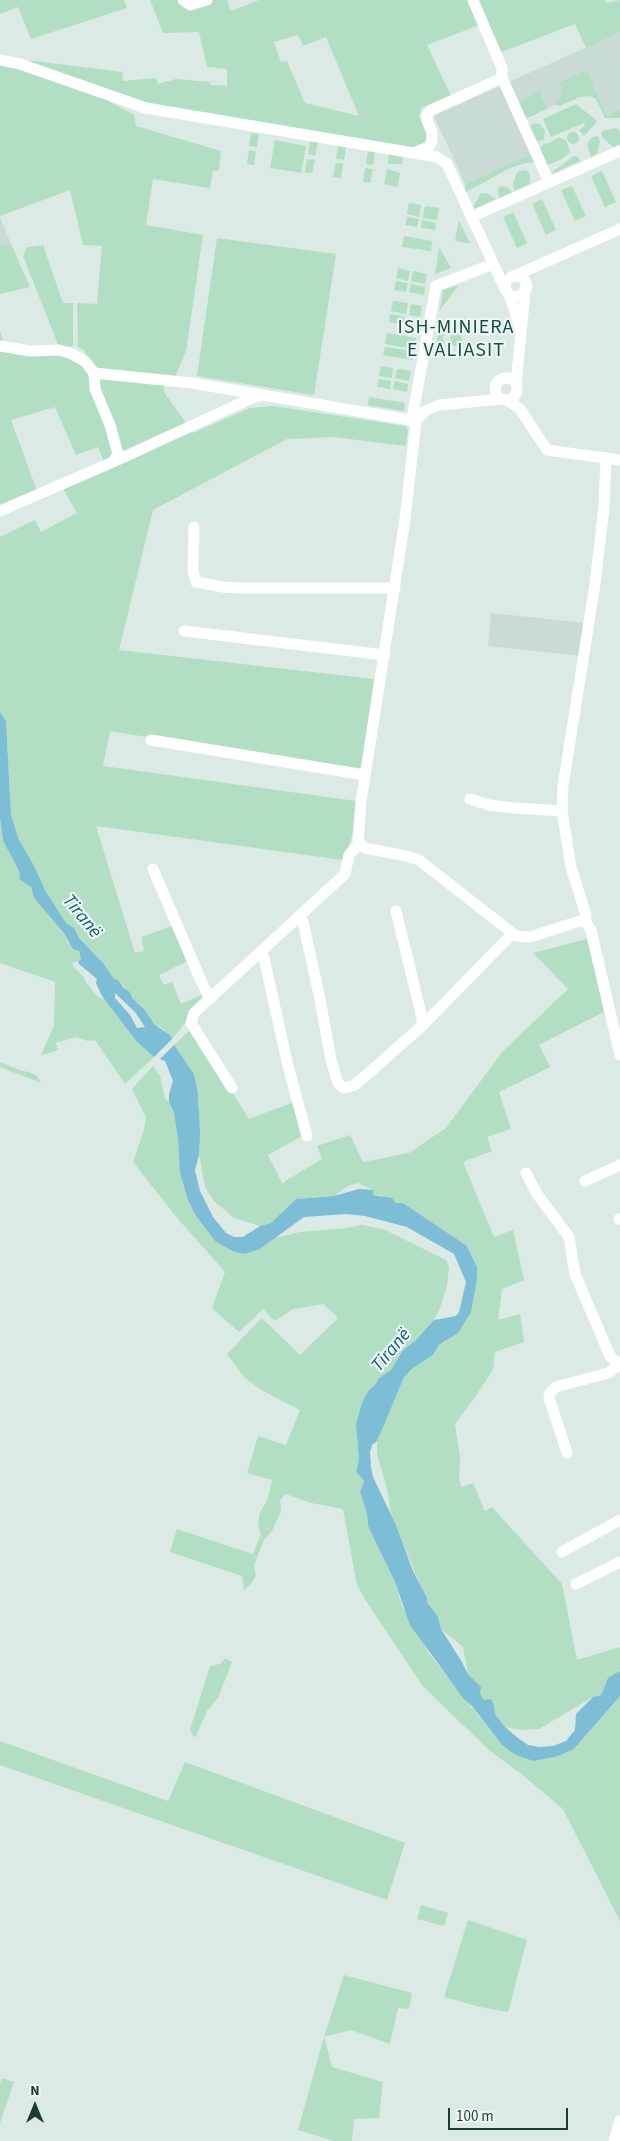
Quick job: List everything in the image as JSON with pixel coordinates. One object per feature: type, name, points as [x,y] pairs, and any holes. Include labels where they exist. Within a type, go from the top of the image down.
[{"type":"street","points":[[183,0],[190,5],[207,0]]},
{"type":"street","points":[[473,0],[502,68],[502,78],[550,182]]},
{"type":"street","points":[[0,60],[20,64],[146,108],[414,152],[436,157],[447,164]]},
{"type":"street","points":[[502,78],[431,110],[427,115],[427,120],[507,292],[521,331]]},
{"type":"street","points":[[414,152],[429,147],[432,141],[432,132]]},
{"type":"street","points":[[471,217],[620,151]]},
{"type":"street","points":[[507,292],[506,282],[512,276],[620,229]]},
{"type":"street","points":[[232,1088],[192,1023],[194,1013],[345,874],[349,855],[359,844],[358,828],[365,775],[395,588],[414,420],[436,286],[495,266],[512,276],[524,279],[526,289]]},
{"type":"street","points":[[94,373],[192,383],[414,420],[430,408],[466,402],[505,400],[514,397],[526,289],[533,267]]},
{"type":"street","points":[[507,292],[519,297],[526,289]]},
{"type":"street","points":[[0,346],[30,351],[59,350],[80,358],[94,373],[95,389],[117,450],[117,457],[113,462]]},
{"type":"street","points":[[466,402],[480,397],[500,381],[514,364],[518,354]]},
{"type":"street","points":[[500,381],[510,379],[516,387],[528,420]]},
{"type":"street","points":[[500,381],[496,392],[520,409],[542,446],[547,450],[620,460]]},
{"type":"street","points":[[226,388],[232,393],[235,400],[226,410]]},
{"type":"street","points":[[0,512],[252,398],[272,396]]},
{"type":"street","points":[[585,921],[586,916],[571,867],[562,811],[563,786],[596,575],[605,500],[606,458]]},
{"type":"street","points":[[194,527],[193,571],[196,582],[240,588],[395,588]]},
{"type":"street","points":[[184,631],[385,655]]},
{"type":"street","points":[[151,740],[365,775]]},
{"type":"street","points":[[470,799],[489,805],[512,808],[562,811]]},
{"type":"street","points":[[359,844],[365,848],[419,860],[512,934],[521,938],[585,921],[590,926],[618,1049]]},
{"type":"street","points":[[153,869],[202,983],[212,997]]},
{"type":"street","points":[[396,911],[422,1018],[422,1026]]},
{"type":"street","points":[[300,916],[304,922],[318,989],[330,1060],[341,1086],[349,1088],[355,1085],[422,1026],[512,934]]},
{"type":"street","points":[[261,952],[307,1136]]},
{"type":"street","points":[[609,1011],[612,1019],[620,1023]]},
{"type":"street","points":[[618,1049],[620,1031]]},
{"type":"street","points":[[585,1181],[620,1165]]},
{"type":"street","points":[[526,1173],[537,1194],[569,1237],[575,1274],[610,1356],[619,1363],[608,1372],[556,1387],[550,1393],[549,1398],[567,1453]]},
{"type":"street","points":[[562,1552],[620,1520]]},
{"type":"street","points":[[576,1584],[620,1562]]},
{"type":"street","points":[[614,2141],[620,2120]]},
{"type":"shaded area","points":[[620,32],[620,110],[607,116],[594,87],[525,119],[509,82]]},
{"type":"shaded area","points":[[502,85],[533,153],[465,184],[434,116]]},
{"type":"shaded area","points":[[0,217],[11,244],[0,245]]},
{"type":"shaded area","points":[[491,613],[585,623],[581,656],[488,646]]},
{"type":"green space","points":[[0,0],[124,0],[127,8],[31,39],[18,7],[0,14]]},
{"type":"green space","points":[[150,0],[227,0],[231,11],[259,0],[469,0],[479,25],[427,45],[451,96],[421,108],[419,116],[427,137],[424,144],[417,148],[143,104],[21,62],[34,61],[122,72],[123,81],[156,78],[158,84],[176,79],[210,82],[211,85],[227,86],[227,69],[207,67],[199,32],[163,33]],"holes":[[[298,35],[303,46],[326,37],[359,116],[305,103],[287,61],[281,62],[274,42]]]},
{"type":"green space","points":[[477,0],[605,0],[606,3],[620,0],[620,32],[586,48],[575,24],[499,53]]},
{"type":"green space","points":[[0,62],[103,98],[134,115],[136,126],[221,151],[219,171],[213,171],[210,188],[153,179],[146,225],[203,235],[186,351],[175,377],[97,368],[89,363],[84,350],[78,347],[77,303],[97,304],[102,246],[83,245],[70,190],[0,216]]},
{"type":"green space","points":[[586,70],[607,116],[620,110],[620,118],[605,118],[596,99],[590,96],[580,97],[560,106],[555,105],[562,95],[559,83]]},
{"type":"green space","points":[[541,91],[541,97],[547,109],[525,119],[518,102]]},
{"type":"green space","points":[[576,104],[596,120],[596,123],[584,136],[579,130],[585,126],[584,123],[551,137],[543,119]]},
{"type":"green space","points":[[535,123],[540,124],[545,131],[544,139],[540,141],[537,141],[530,126]]},
{"type":"green space","points":[[617,128],[620,132],[620,144],[613,147],[603,138],[601,133],[604,130]]},
{"type":"green space","points":[[575,132],[578,133],[578,143],[571,144],[568,143],[567,136],[568,133]]},
{"type":"green space","points":[[251,133],[259,134],[257,147],[249,146]]},
{"type":"green space","points":[[598,136],[600,141],[597,154],[591,157],[587,144],[592,137]]},
{"type":"green space","points":[[559,137],[566,141],[570,152],[562,159],[547,165],[540,148],[545,143],[549,143]]},
{"type":"green space","points":[[275,140],[306,146],[301,173],[270,168]]},
{"type":"green space","points":[[310,141],[318,142],[315,156],[308,154]]},
{"type":"green space","points":[[338,146],[346,147],[344,160],[336,159]]},
{"type":"green space","points":[[249,150],[256,152],[254,165],[247,164]]},
{"type":"green space","points":[[368,151],[375,152],[373,165],[366,164]]},
{"type":"green space","points":[[533,153],[537,162],[510,168],[466,192],[465,184]]},
{"type":"green space","points":[[389,154],[403,157],[402,164],[388,164]]},
{"type":"green space","points":[[574,156],[577,156],[581,161],[551,174],[551,173]]},
{"type":"green space","points":[[307,159],[315,160],[312,173],[305,172]]},
{"type":"green space","points":[[336,163],[343,164],[341,178],[333,177]]},
{"type":"green space","points":[[365,168],[373,169],[370,183],[363,182]]},
{"type":"green space","points":[[387,169],[400,173],[398,187],[384,184]]},
{"type":"green space","points":[[526,170],[530,174],[530,184],[514,191],[513,183],[517,173]]},
{"type":"green space","points":[[602,171],[616,202],[605,207],[591,176]]},
{"type":"green space","points":[[500,186],[507,187],[512,192],[499,198],[498,190]]},
{"type":"green space","points":[[572,186],[586,216],[575,221],[561,190]]},
{"type":"green space","points":[[481,193],[488,194],[496,199],[474,209],[473,207]]},
{"type":"green space","points":[[542,199],[556,230],[546,235],[532,204]]},
{"type":"green space","points":[[409,203],[421,205],[419,217],[407,214]]},
{"type":"green space","points":[[425,206],[439,208],[437,220],[423,218]]},
{"type":"green space","points":[[513,212],[527,243],[517,248],[503,217]]},
{"type":"green space","points":[[407,217],[419,219],[417,227],[405,225]]},
{"type":"green space","points":[[422,220],[436,223],[435,230],[421,228]]},
{"type":"green space","points":[[459,220],[470,244],[455,241]]},
{"type":"green space","points":[[404,236],[432,241],[431,251],[402,247]]},
{"type":"green space","points":[[217,238],[336,254],[314,395],[197,376]]},
{"type":"green space","points":[[11,244],[30,287],[0,294],[0,245]]},
{"type":"green space","points":[[43,245],[63,303],[73,303],[73,346],[59,347],[23,256],[27,247]]},
{"type":"green space","points":[[439,247],[451,268],[435,274]]},
{"type":"green space","points":[[398,268],[410,271],[408,281],[396,278]]},
{"type":"green space","points":[[413,271],[427,274],[425,284],[411,281]]},
{"type":"green space","points":[[396,281],[408,283],[406,292],[394,290]]},
{"type":"green space","points":[[411,284],[425,287],[424,295],[409,292]]},
{"type":"green space","points":[[459,285],[440,310],[443,290]]},
{"type":"green space","points":[[393,301],[408,303],[406,314],[391,311]]},
{"type":"green space","points":[[411,304],[422,306],[420,317],[409,315]]},
{"type":"green space","points":[[390,314],[405,317],[404,325],[389,322]]},
{"type":"green space","points":[[457,321],[457,327],[446,331],[443,337],[444,344],[439,346],[437,339],[440,330],[447,323]]},
{"type":"green space","points":[[0,331],[6,352],[62,355],[83,367],[88,374],[106,428],[113,457],[104,462],[98,447],[76,455],[55,407],[11,420],[37,491],[0,508]]},
{"type":"green space","points":[[387,333],[416,338],[414,349],[385,344]]},
{"type":"green space","points":[[454,334],[458,334],[462,340],[458,346],[454,346],[450,342],[450,338]]},
{"type":"green space","points":[[385,347],[414,351],[412,360],[383,355]]},
{"type":"green space","points":[[381,366],[393,368],[392,378],[379,376]]},
{"type":"green space","points":[[397,369],[411,371],[409,381],[395,378]]},
{"type":"green space","points":[[108,378],[164,385],[164,392],[193,433],[250,408],[273,406],[405,426],[408,430],[406,446],[333,437],[287,439],[153,510],[119,650],[374,679],[361,772],[110,731],[103,766],[356,801],[352,837],[343,860],[96,826],[135,953],[144,951],[141,937],[172,926],[187,961],[159,975],[164,985],[172,982],[181,1004],[201,995],[203,1001],[172,1039],[162,1028],[154,1024],[145,1010],[132,998],[130,992],[118,980],[114,979],[104,964],[79,938],[74,928],[66,923],[45,890],[19,840],[11,815],[6,721],[0,712],[0,537],[35,520],[41,532],[77,513],[62,487],[136,458],[125,452],[117,443],[101,397],[99,380]]},
{"type":"green space","points":[[379,379],[391,381],[390,389],[377,387]]},
{"type":"green space","points":[[395,381],[408,384],[407,392],[393,389]]},
{"type":"green space","points":[[369,397],[405,403],[404,411],[368,405]]},
{"type":"green space","points":[[0,818],[3,841],[16,865],[20,875],[19,879],[31,887],[34,898],[63,932],[68,943],[79,951],[81,960],[72,963],[74,967],[84,977],[97,996],[105,999],[137,1042],[154,1057],[125,1084],[95,1040],[88,1041],[76,1037],[56,1043],[58,1050],[41,1055],[54,1026],[55,982],[0,963]]},
{"type":"green space","points":[[587,939],[604,1012],[539,1045],[550,1067],[499,1092],[511,1129],[487,1137],[492,1151],[463,1162],[494,1237],[513,1230],[524,1280],[502,1289],[498,1320],[520,1314],[524,1342],[495,1352],[493,1370],[455,1424],[460,1458],[459,1480],[462,1487],[473,1483],[485,1511],[492,1507],[562,1584],[577,1660],[620,1647],[620,1671],[605,1684],[601,1695],[593,1697],[539,1729],[520,1730],[505,1727],[495,1714],[494,1705],[482,1698],[477,1684],[468,1674],[463,1647],[441,1629],[438,1617],[427,1602],[391,1513],[387,1489],[377,1454],[377,1441],[404,1377],[413,1368],[433,1355],[439,1345],[446,1342],[477,1279],[477,1267],[467,1246],[403,1203],[395,1203],[381,1195],[372,1195],[373,1190],[358,1183],[348,1186],[334,1196],[296,1199],[271,1223],[260,1226],[234,1218],[214,1201],[205,1187],[199,1155],[199,1103],[194,1074],[174,1045],[190,1030],[206,1050],[249,1119],[294,1102],[304,1135],[268,1155],[282,1183],[322,1159],[317,1146],[350,1135],[363,1162],[409,1153],[446,1128],[503,1051],[568,989],[533,953]]},
{"type":"green space","points":[[0,1062],[37,1076],[41,1083],[0,1067]]},
{"type":"green space","points":[[153,1066],[160,1076],[165,1099],[169,1102],[174,1113],[179,1156],[196,1216],[215,1241],[234,1252],[245,1254],[260,1249],[275,1238],[300,1232],[362,1225],[383,1229],[446,1260],[449,1268],[447,1286],[434,1320],[415,1341],[403,1350],[391,1370],[379,1378],[369,1390],[357,1438],[359,1460],[356,1472],[364,1481],[360,1492],[367,1513],[368,1526],[395,1582],[402,1606],[430,1655],[502,1745],[514,1753],[533,1761],[574,1749],[620,1696],[620,1921],[563,1809],[490,1751],[422,1685],[357,1585],[343,1509],[311,1503],[286,1494],[280,1501],[281,1511],[272,1531],[264,1540],[254,1565],[256,1576],[244,1590],[242,1576],[170,1552],[177,1529],[253,1554],[261,1534],[258,1525],[260,1512],[267,1501],[272,1480],[247,1473],[258,1436],[286,1445],[300,1410],[261,1390],[244,1377],[227,1354],[262,1318],[300,1355],[338,1318],[323,1304],[293,1309],[275,1321],[263,1309],[239,1332],[212,1308],[225,1272],[178,1219],[133,1162],[144,1130],[146,1117],[132,1089]]},
{"type":"green space","points":[[225,1658],[232,1662],[218,1698],[207,1711],[195,1738],[190,1730],[210,1666],[220,1664]]},
{"type":"green space","points":[[0,1741],[168,1801],[185,1762],[405,1843],[387,1900],[0,1765]]},
{"type":"green space","points":[[421,1905],[448,1913],[444,1926],[417,1919]]},
{"type":"green space","points":[[468,1920],[527,1940],[508,2012],[480,2007],[444,1997]]},
{"type":"green space","points":[[344,1975],[412,1993],[409,2009],[398,2008],[390,2044],[351,2030],[324,2037]]},
{"type":"green space","points":[[324,2037],[332,2067],[383,2082],[379,2118],[354,2119],[352,2141],[334,2141],[298,2130]]},
{"type":"green space","points":[[2,2078],[14,2082],[0,2123],[0,2084]]},
{"type":"water","points":[[0,712],[6,721],[11,815],[19,840],[45,890],[66,923],[74,928],[79,938],[104,964],[114,979],[118,980],[130,992],[132,998],[145,1010],[154,1024],[171,1036],[172,1039],[154,1057],[137,1042],[102,996],[96,983],[97,979],[79,964],[78,961],[81,960],[79,951],[73,949],[63,932],[34,898],[31,887],[19,879],[20,874],[3,841],[0,818]],"holes":[[[115,993],[135,1012],[145,1027],[137,1028],[130,1015],[115,998]]]},
{"type":"water","points":[[174,1045],[194,1074],[198,1094],[200,1132],[199,1155],[195,1170],[200,1191],[213,1217],[226,1233],[234,1237],[243,1237],[260,1226],[271,1223],[296,1199],[334,1196],[359,1189],[373,1190],[373,1195],[392,1198],[395,1203],[403,1203],[467,1246],[477,1267],[477,1279],[471,1312],[458,1333],[439,1345],[433,1355],[413,1368],[404,1377],[377,1441],[372,1445],[370,1452],[373,1477],[396,1525],[427,1602],[438,1617],[441,1629],[468,1674],[481,1687],[482,1698],[485,1700],[491,1699],[495,1714],[505,1727],[518,1738],[528,1745],[540,1747],[553,1746],[566,1741],[575,1730],[576,1714],[593,1697],[601,1695],[608,1678],[620,1671],[620,1696],[574,1749],[555,1757],[533,1761],[514,1754],[502,1745],[472,1706],[463,1698],[410,1625],[395,1582],[368,1526],[367,1513],[360,1492],[364,1481],[356,1472],[359,1460],[356,1424],[362,1403],[369,1390],[379,1378],[391,1370],[403,1350],[415,1341],[434,1320],[456,1316],[459,1312],[466,1282],[454,1254],[407,1227],[365,1216],[346,1214],[304,1217],[260,1249],[245,1254],[234,1252],[215,1241],[196,1216],[188,1200],[180,1172],[174,1113],[169,1102],[173,1081],[165,1061],[160,1059]]},
{"type":"district","name":"ISH-MINIERA E VALIASIT","points":[[456,340]]},
{"type":"water label","name":"Tiranë","points":[[81,917]]},
{"type":"water label","name":"Tiranë","points":[[392,1351]]}]
